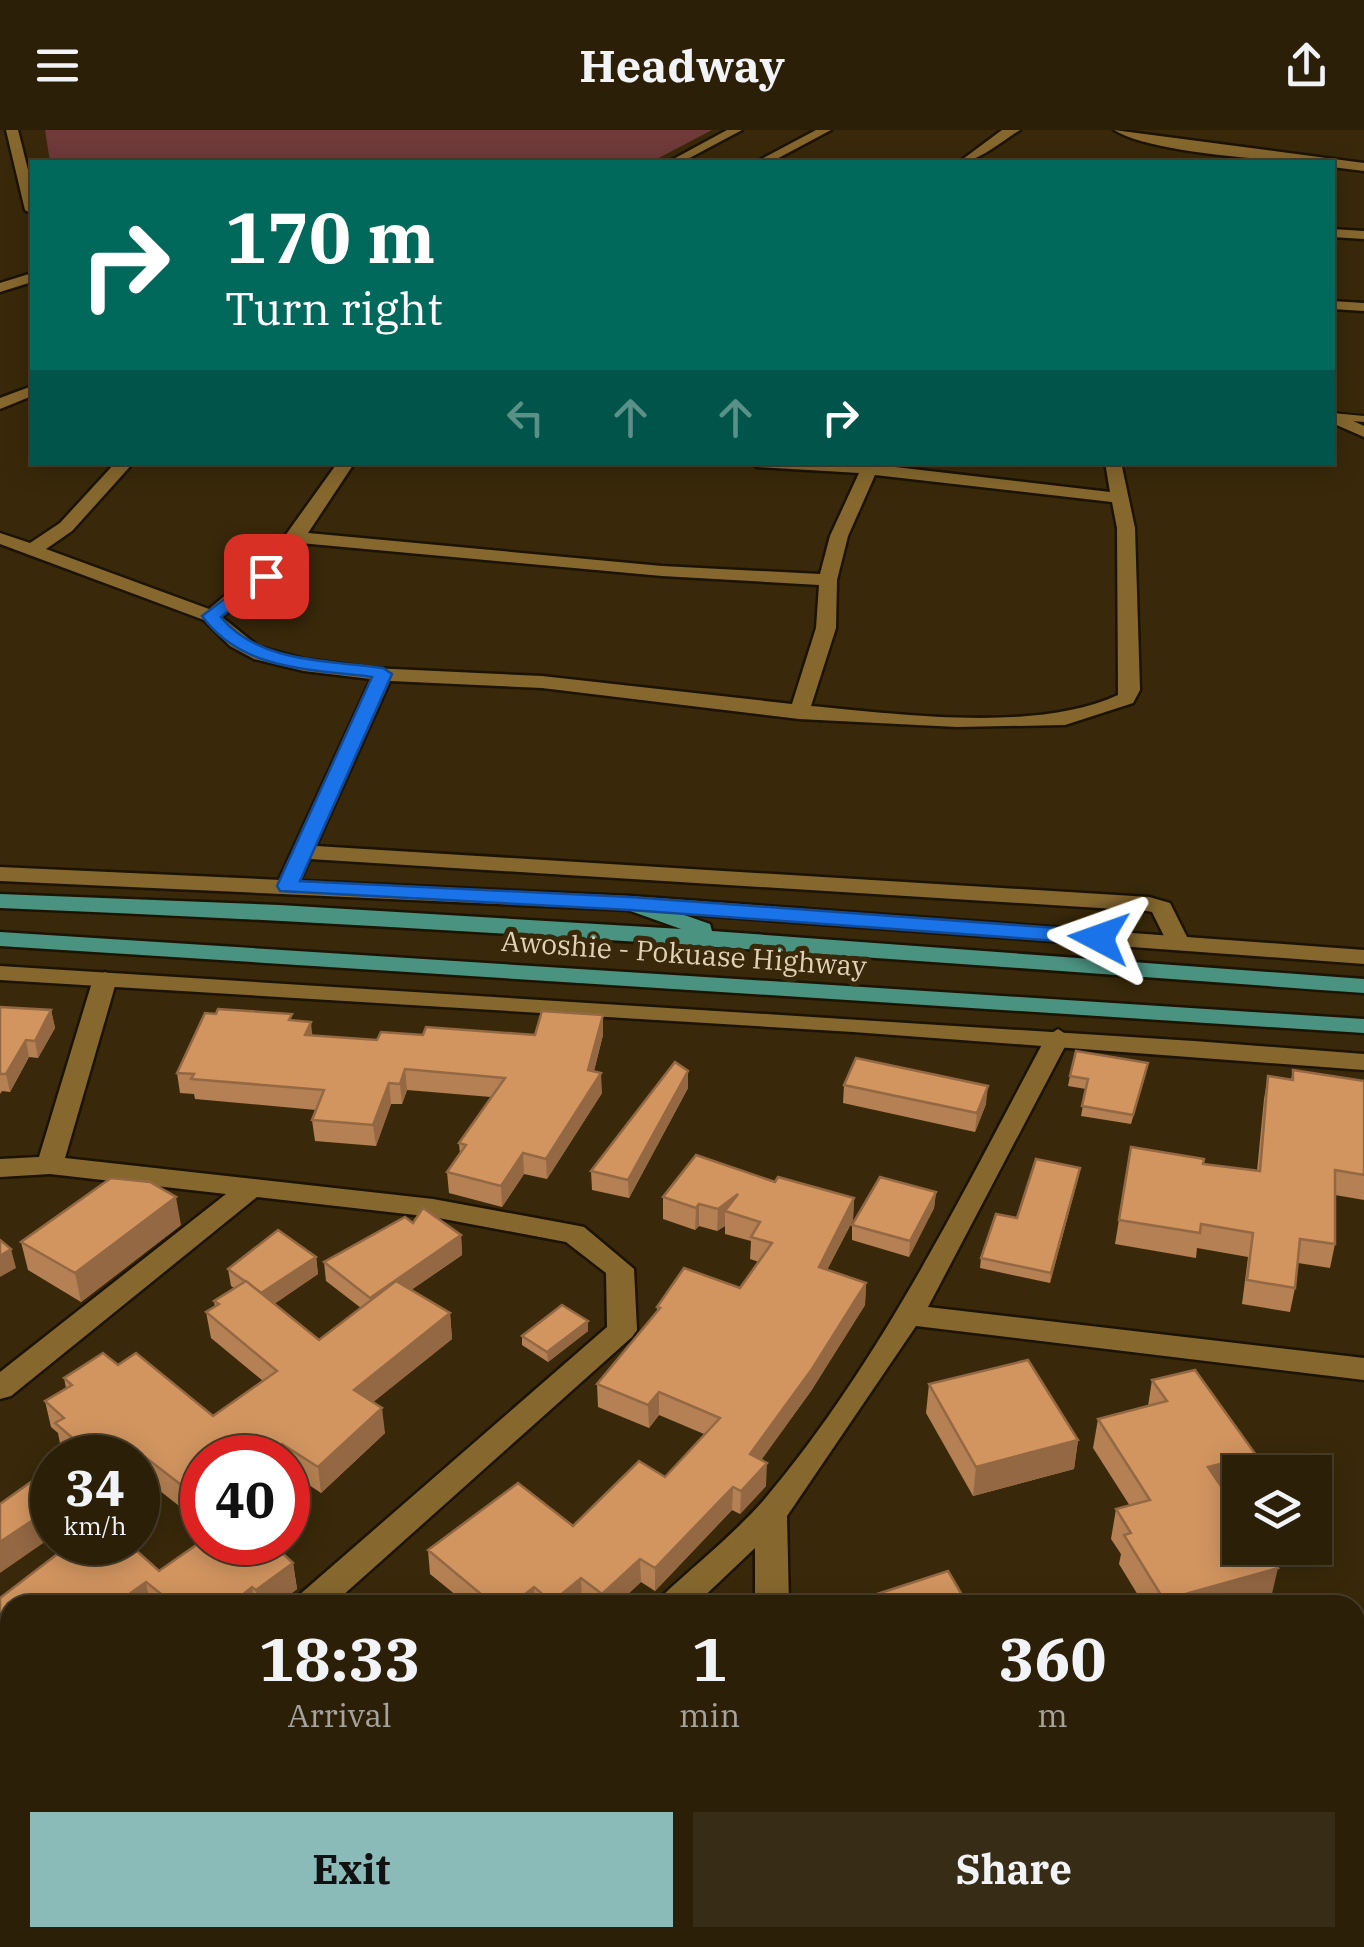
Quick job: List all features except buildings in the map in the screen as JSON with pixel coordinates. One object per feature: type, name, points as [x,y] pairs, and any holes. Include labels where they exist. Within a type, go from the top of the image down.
[{"type":"main road","name":"Awoshie - Pokuase Highway","points":[[0,901],[280,912],[740,940],[1364,986]]},
{"type":"main road","points":[[630,903],[740,940]]},
{"type":"main road","name":"Awoshie - Pokuase Highway","points":[[0,939],[1364,1026]]},
{"type":"street","points":[[12,130],[16,175],[30,206]]},
{"type":"street","points":[[678,160],[736,130]]},
{"type":"street","points":[[766,160],[825,130]]},
{"type":"street","points":[[968,160],[999,135],[1014,130]]},
{"type":"street","points":[[1120,130],[1150,140],[1306,160]]},
{"type":"street","points":[[1335,164],[1364,167]]},
{"type":"street","points":[[1335,233],[1364,235]]},
{"type":"street","points":[[0,288],[30,278]]},
{"type":"street","points":[[1335,305],[1364,307]]},
{"type":"street","points":[[0,404],[30,391]]},
{"type":"street","points":[[1335,418],[1364,432]]},
{"type":"street","points":[[33,549],[66,527],[123,465]]},
{"type":"street","points":[[211,616],[266,576],[300,538],[345,465]]},
{"type":"street","points":[[805,465],[1121,498]]},
{"type":"street","points":[[0,538],[211,616],[230,640],[269,657],[383,674],[534,682],[864,720],[1062,721],[1091,716],[1126,699],[1130,645],[1121,498],[1114,465]]},
{"type":"street","points":[[799,713],[826,628],[828,580],[839,536],[869,469]]},
{"type":"street","points":[[300,538],[662,571],[828,580]]},
{"type":"street","points":[[287,886],[383,674]]},
{"type":"street","points":[[301,852],[1149,904],[1162,908],[1178,942]]},
{"type":"street","points":[[0,874],[630,903],[1364,957]]},
{"type":"street","points":[[0,973],[1058,1037],[1364,1062]]},
{"type":"street","points":[[50,1165],[105,979]]},
{"type":"street","points":[[693,1595],[771,1513],[909,1314],[1058,1037]]},
{"type":"street","points":[[0,1168],[50,1165],[434,1208],[574,1234],[620,1270],[622,1330],[321,1595]]},
{"type":"street","points":[[0,1388],[250,1188]]},
{"type":"street","points":[[909,1314],[1364,1369]]},
{"type":"street","points":[[771,1513],[772,1595]]},
{"type":"lane","points":[[1335,416],[1364,419]]},
{"type":"shaded area","points":[[45,130],[712,130],[655,160],[50,160]]},
{"type":"route","points":[[266,576],[211,616],[230,640],[246,649],[294,663],[383,674],[287,886],[630,903],[1099,938]]}]
